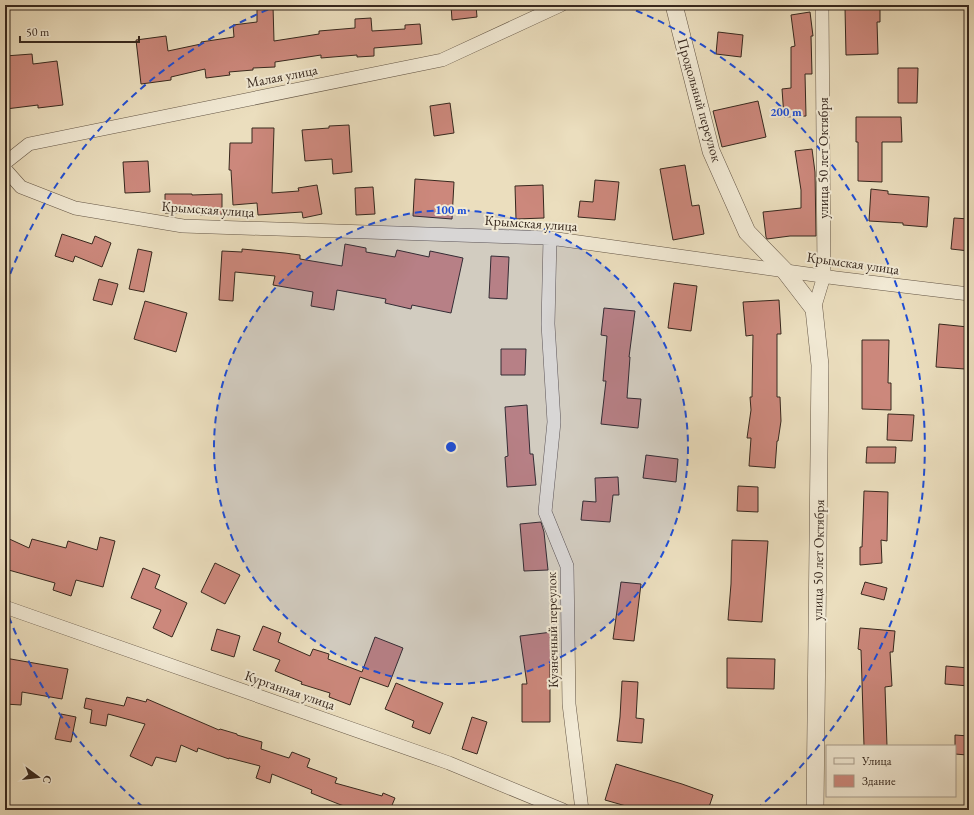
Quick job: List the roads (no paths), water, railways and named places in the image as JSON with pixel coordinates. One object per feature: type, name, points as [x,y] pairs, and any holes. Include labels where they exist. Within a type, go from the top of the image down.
[{"type":"street","name":"Малая улица","points":[[5,163],[29,144],[442,60],[561,5]]},
{"type":"street","name":"Продольный переулок","points":[[674,5],[711,151],[747,232],[784,270]]},
{"type":"street","name":"улица 50 лет Октября","points":[[815,810],[820,365],[814,309],[824,276],[822,5]]},
{"type":"street","name":"Крымская улица","points":[[5,169],[21,187],[75,208],[183,226],[550,238],[824,276],[969,294]]},
{"type":"street","name":"Кузнечный переулок","points":[[550,238],[548,324],[554,422],[545,512],[567,566],[569,704],[582,810]]},
{"type":"street","points":[[784,270],[814,309]]},
{"type":"street","name":"Курганная улица","points":[[5,607],[449,763],[563,810]]}]
